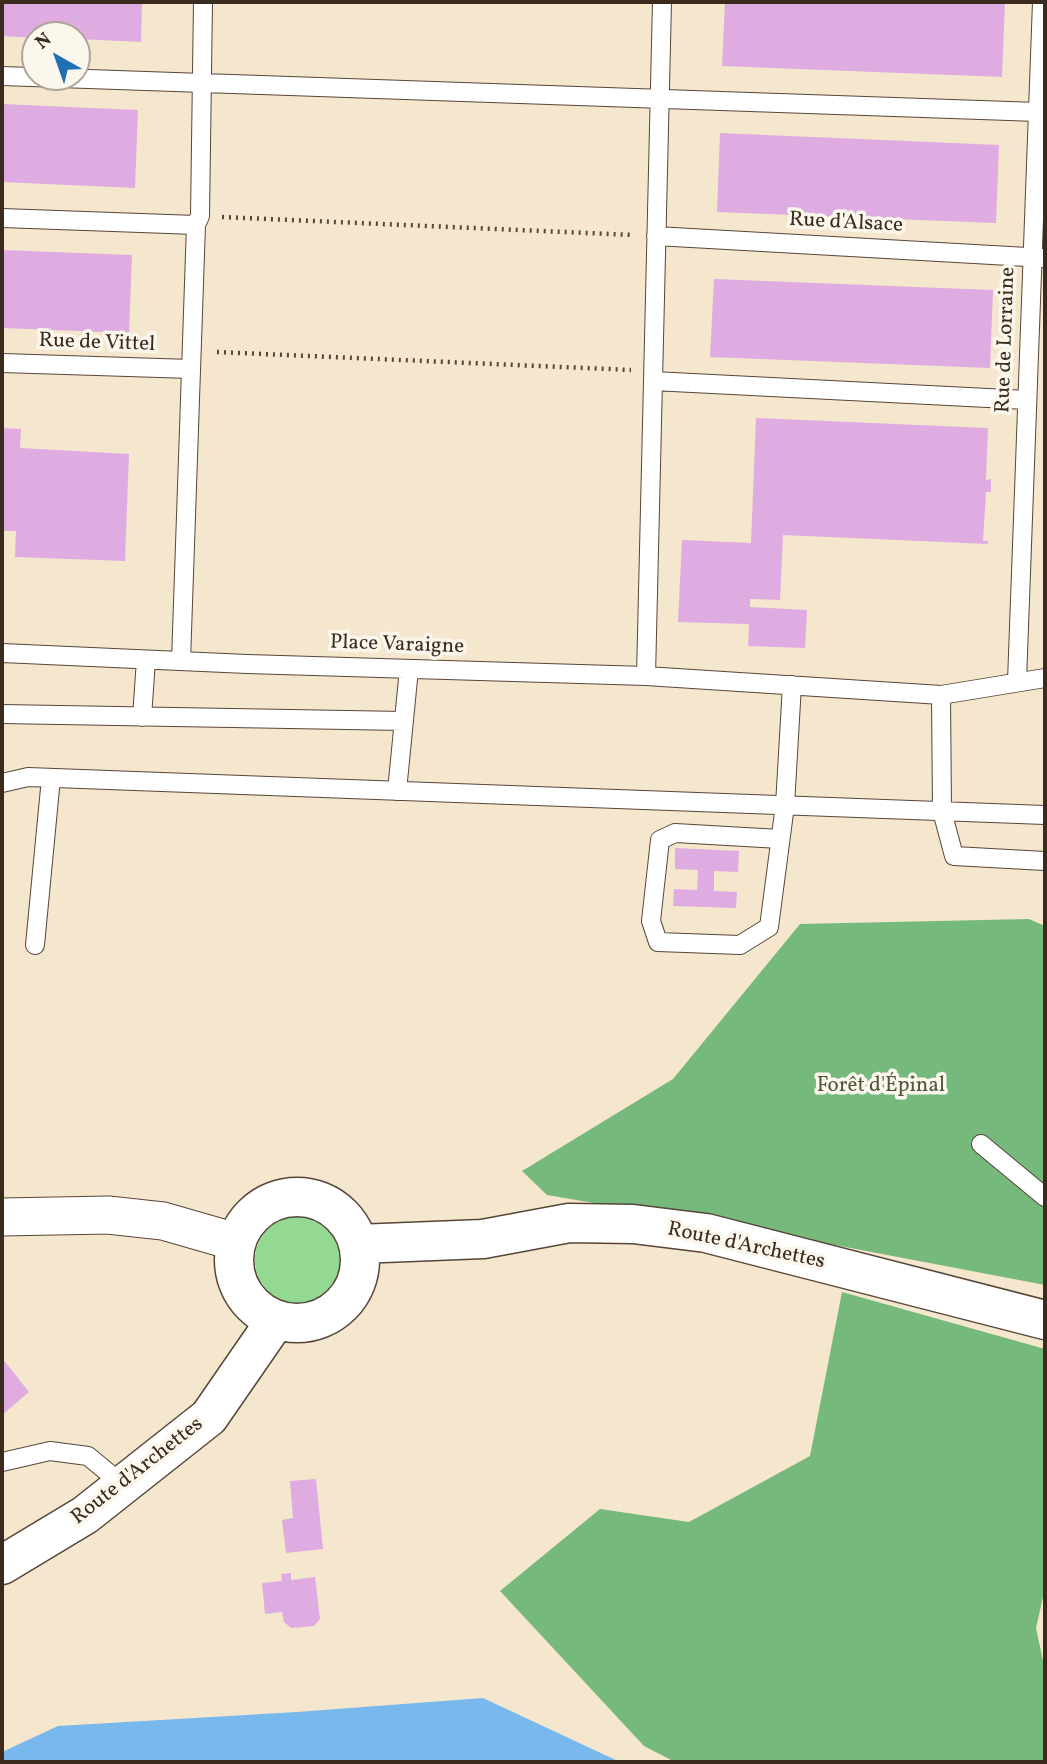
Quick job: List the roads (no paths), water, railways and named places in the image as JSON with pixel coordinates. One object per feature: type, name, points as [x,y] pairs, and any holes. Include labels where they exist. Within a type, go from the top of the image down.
[{"type":"street","points":[[292,1197],[317,1200],[335,1210],[346,1221],[358,1244],[360,1262],[357,1281],[342,1304],[326,1316],[301,1324],[276,1320],[262,1313],[248,1300],[238,1285],[234,1269],[236,1242],[247,1221],[270,1203],[292,1197]]},
{"type":"street","points":[[2,1217],[108,1215],[149,1219],[236,1242]]},
{"type":"street","name":"Route d'Archettes","points":[[358,1244],[483,1239],[569,1223],[633,1224],[706,1233],[1045,1320]]},
{"type":"street","name":"Route d'Archettes","points":[[2,1566],[85,1515],[209,1417],[276,1320]]},
{"type":"lane","points":[[181,661],[198,220],[203,2]]},
{"type":"lane","points":[[646,676],[662,2]]},
{"type":"lane","name":"Rue de Lorraine","points":[[1017,681],[1027,400],[1039,257],[1038,112],[1042,2]]},
{"type":"lane","points":[[2,76],[1038,112]]},
{"type":"lane","points":[[2,218],[198,220]]},
{"type":"lane","name":"Rue d'Alsace","points":[[656,236],[1039,257]]},
{"type":"lane","name":"Rue de Vittel","points":[[2,363],[191,369]]},
{"type":"lane","points":[[653,376],[1027,400]]},
{"type":"lane","name":"Place Varaigne","points":[[2,653],[646,676],[941,695],[1045,678]]},
{"type":"lane","points":[[142,717],[146,660]]},
{"type":"lane","points":[[397,791],[409,669]]},
{"type":"lane","points":[[780,839],[675,832],[660,840],[652,921],[658,942],[740,945],[769,928],[785,805],[792,685]]},
{"type":"lane","points":[[941,695],[942,811],[954,856],[1045,861]]},
{"type":"lane","points":[[2,714],[404,721]]},
{"type":"lane","points":[[2,783],[28,777],[1045,815]]},
{"type":"lane","points":[[35,946],[51,778]]},
{"type":"lane","points":[[981,1144],[1045,1197]]},
{"type":"lane","points":[[2,1462],[50,1451],[88,1456],[123,1485]]},
{"type":"water","points":[[483,1698],[620,1762],[2,1762],[2,1752],[58,1726]]},
{"type":"park label","name":"Forêt d'Épinal","points":[[881,1087]]}]
